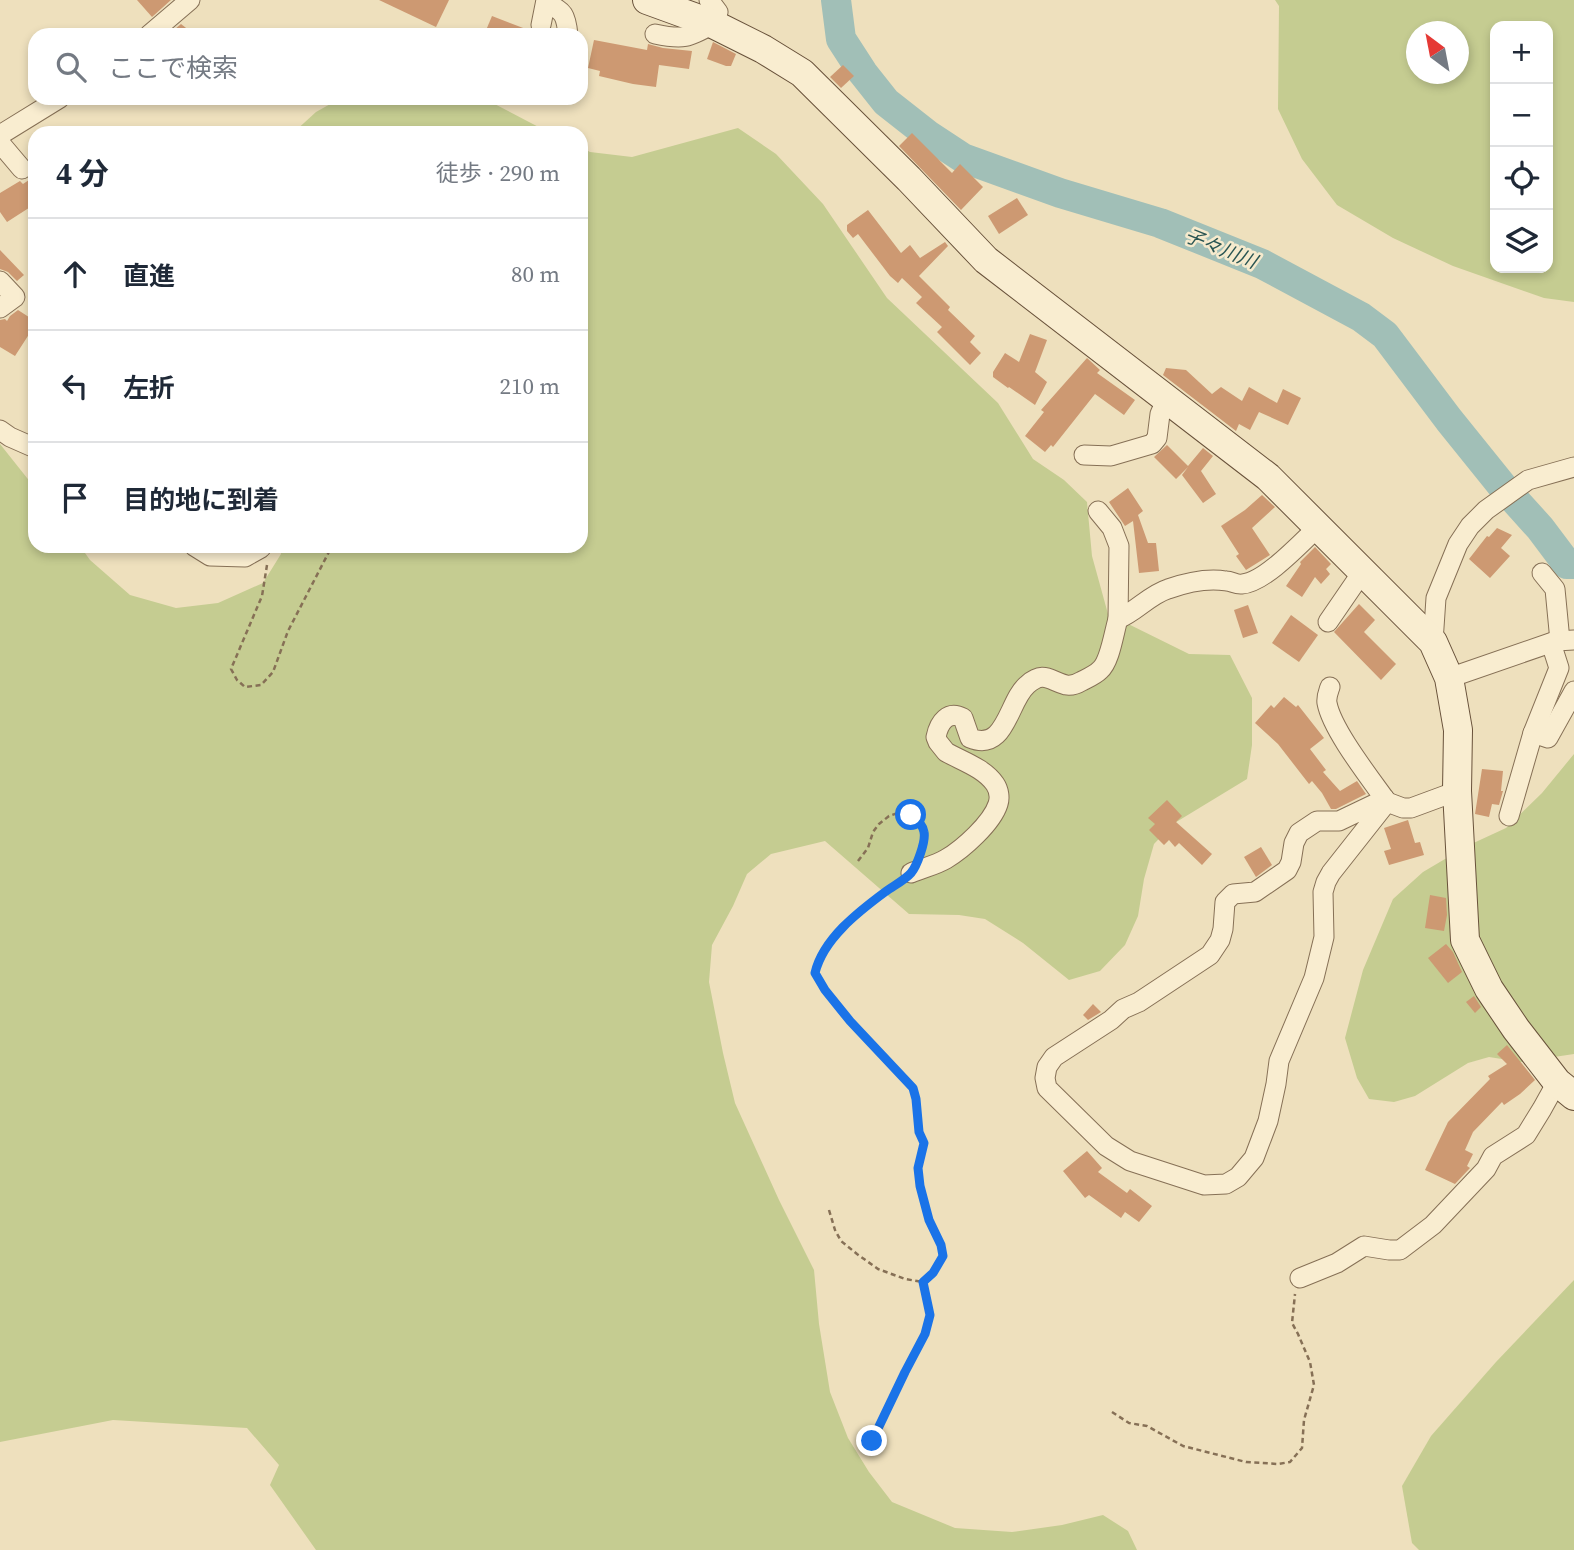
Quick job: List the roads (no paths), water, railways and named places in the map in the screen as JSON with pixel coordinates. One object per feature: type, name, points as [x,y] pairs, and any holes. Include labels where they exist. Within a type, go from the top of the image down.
[{"type":"street","points":[[157,28],[190,0]]},
{"type":"street","points":[[647,0],[711,12],[802,73],[986,260],[1268,477],[1433,642],[1449,678],[1458,730],[1457,791],[1465,940],[1489,989],[1516,1029],[1566,1089],[1542,1110],[1525,1135],[1493,1156],[1486,1168],[1442,1215],[1400,1250],[1364,1246],[1337,1263],[1300,1278]]},
{"type":"street","points":[[541,25],[546,1],[561,9],[567,28]]},
{"type":"street","points":[[654,34],[674,38],[687,37],[711,12]]},
{"type":"street","points":[[0,135],[49,105]]},
{"type":"street","points":[[0,143],[22,169]]},
{"type":"street","points":[[0,281],[15,297],[0,308]]},
{"type":"street","points":[[1084,455],[1111,456],[1152,444],[1157,438],[1160,414],[1167,398]]},
{"type":"street","points":[[0,430],[28,445]]},
{"type":"street","points":[[1433,642],[1436,598],[1458,544],[1470,526],[1486,510],[1528,480],[1574,467]]},
{"type":"street","points":[[911,873],[946,859],[980,830],[998,804],[996,785],[984,772],[941,747],[936,737],[941,721],[957,715],[963,718],[970,738],[986,740],[1002,730],[1016,697],[1032,681],[1046,677],[1069,686],[1101,670],[1105,664],[1118,620],[1119,545],[1112,528],[1098,511]]},
{"type":"street","points":[[1118,620],[1132,613],[1158,592],[1170,588],[1226,580],[1239,585],[1249,583],[1268,573],[1318,527]]},
{"type":"street","points":[[205,553],[210,556],[245,557],[252,553]]},
{"type":"street","points":[[1328,622],[1363,571]]},
{"type":"street","points":[[1509,816],[1533,733],[1559,668],[1562,641],[1555,589],[1542,573]]},
{"type":"street","points":[[1449,678],[1562,641]]},
{"type":"street","points":[[1329,687],[1326,699],[1339,732],[1386,801],[1403,808],[1411,808],[1457,791]]},
{"type":"street","points":[[1533,733],[1548,738],[1574,691]]},
{"type":"street","points":[[1386,801],[1326,882],[1323,892],[1324,937],[1314,978],[1279,1061],[1268,1121],[1254,1158],[1238,1177],[1227,1184],[1204,1185],[1130,1161],[1106,1146],[1047,1088],[1047,1067],[1054,1057],[1111,1020],[1123,1009],[1139,1002],[1210,955],[1220,940],[1225,902],[1233,894],[1255,892],[1287,870],[1299,833],[1317,821],[1339,821],[1386,801]]},
{"type":"waterway","name":"子々川川","points":[[836,0],[841,39],[886,102],[963,158],[1060,193],[1160,223],[1262,264],[1361,317],[1385,335],[1503,487],[1540,528],[1567,564],[1574,564]]}]
